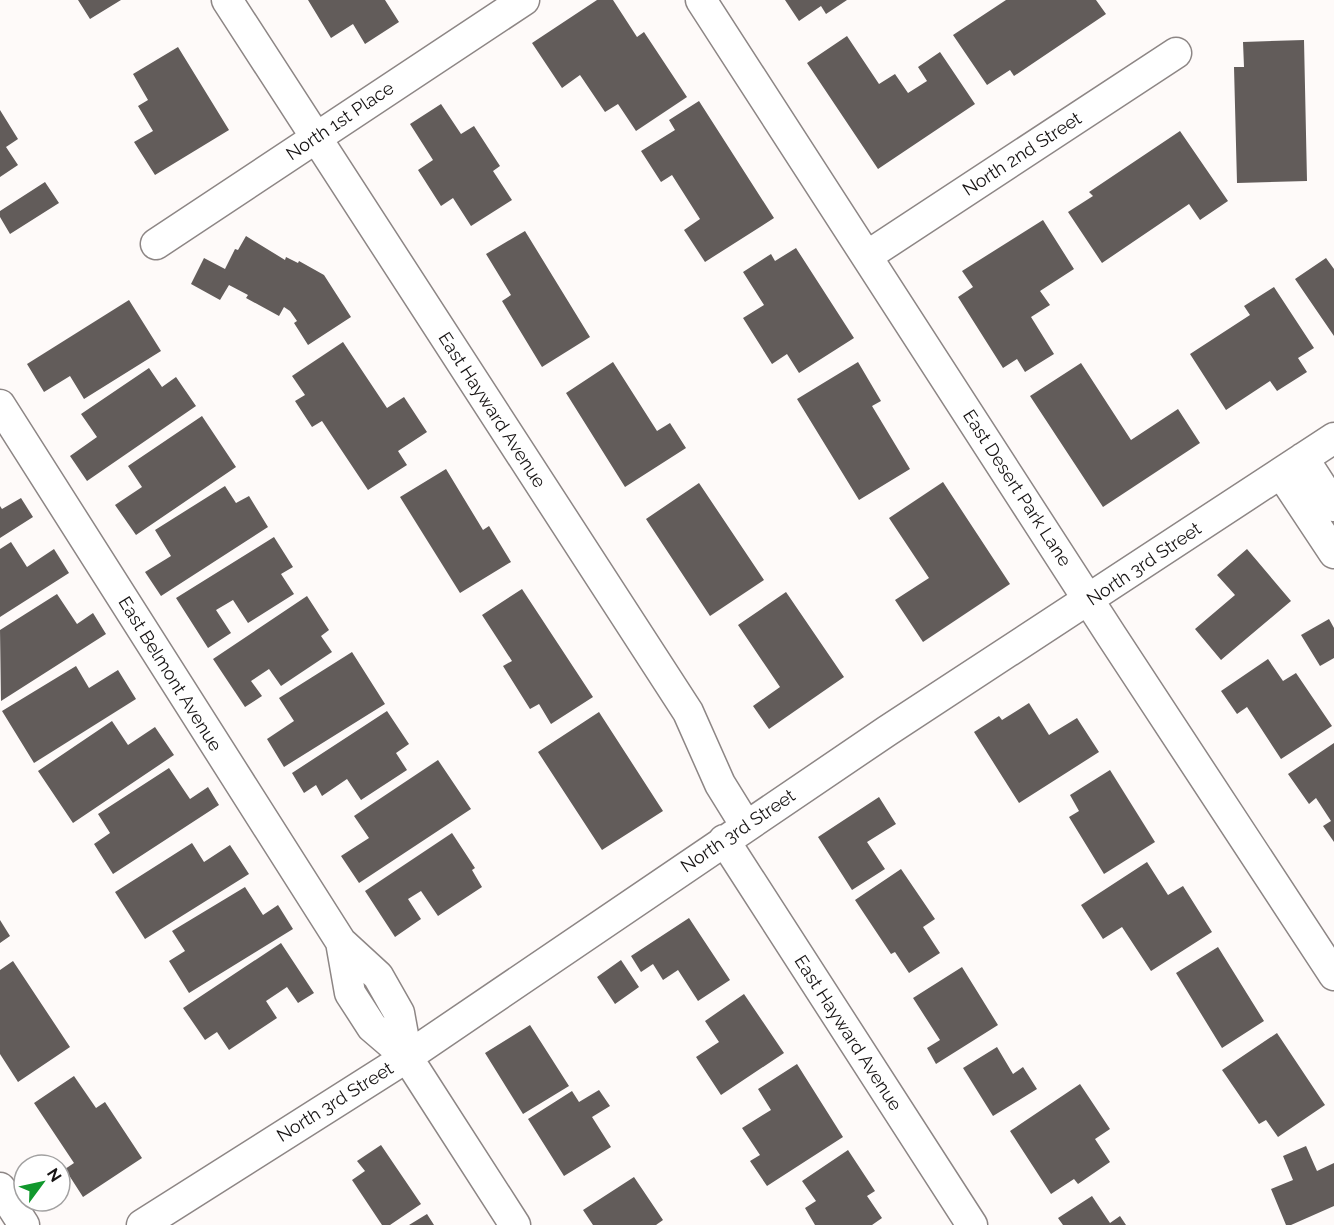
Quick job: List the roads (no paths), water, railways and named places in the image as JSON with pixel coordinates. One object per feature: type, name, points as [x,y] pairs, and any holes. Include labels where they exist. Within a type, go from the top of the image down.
[{"type":"street","name":"East Hayward Avenue","points":[[227,0],[688,712],[720,784],[735,833],[972,1225]]},
{"type":"street","name":"North 1st Place","points":[[156,244],[524,0]]},
{"type":"street","name":"East Desert Park Lane","points":[[701,0],[1334,975]]},
{"type":"street","name":"North 2nd Street","points":[[867,256],[1176,53]]},
{"type":"street","name":"East Belmont Avenue","points":[[0,405],[341,942],[350,993],[372,1027],[407,1057],[515,1225]]},
{"type":"street","name":"North 3rd Street","points":[[142,1225],[407,1057],[735,833],[1334,438]]},
{"type":"street","points":[[1292,466],[1334,506]]},
{"type":"street","points":[[1292,466],[1334,553]]},
{"type":"street","points":[[0,1188],[24,1225]]}]
